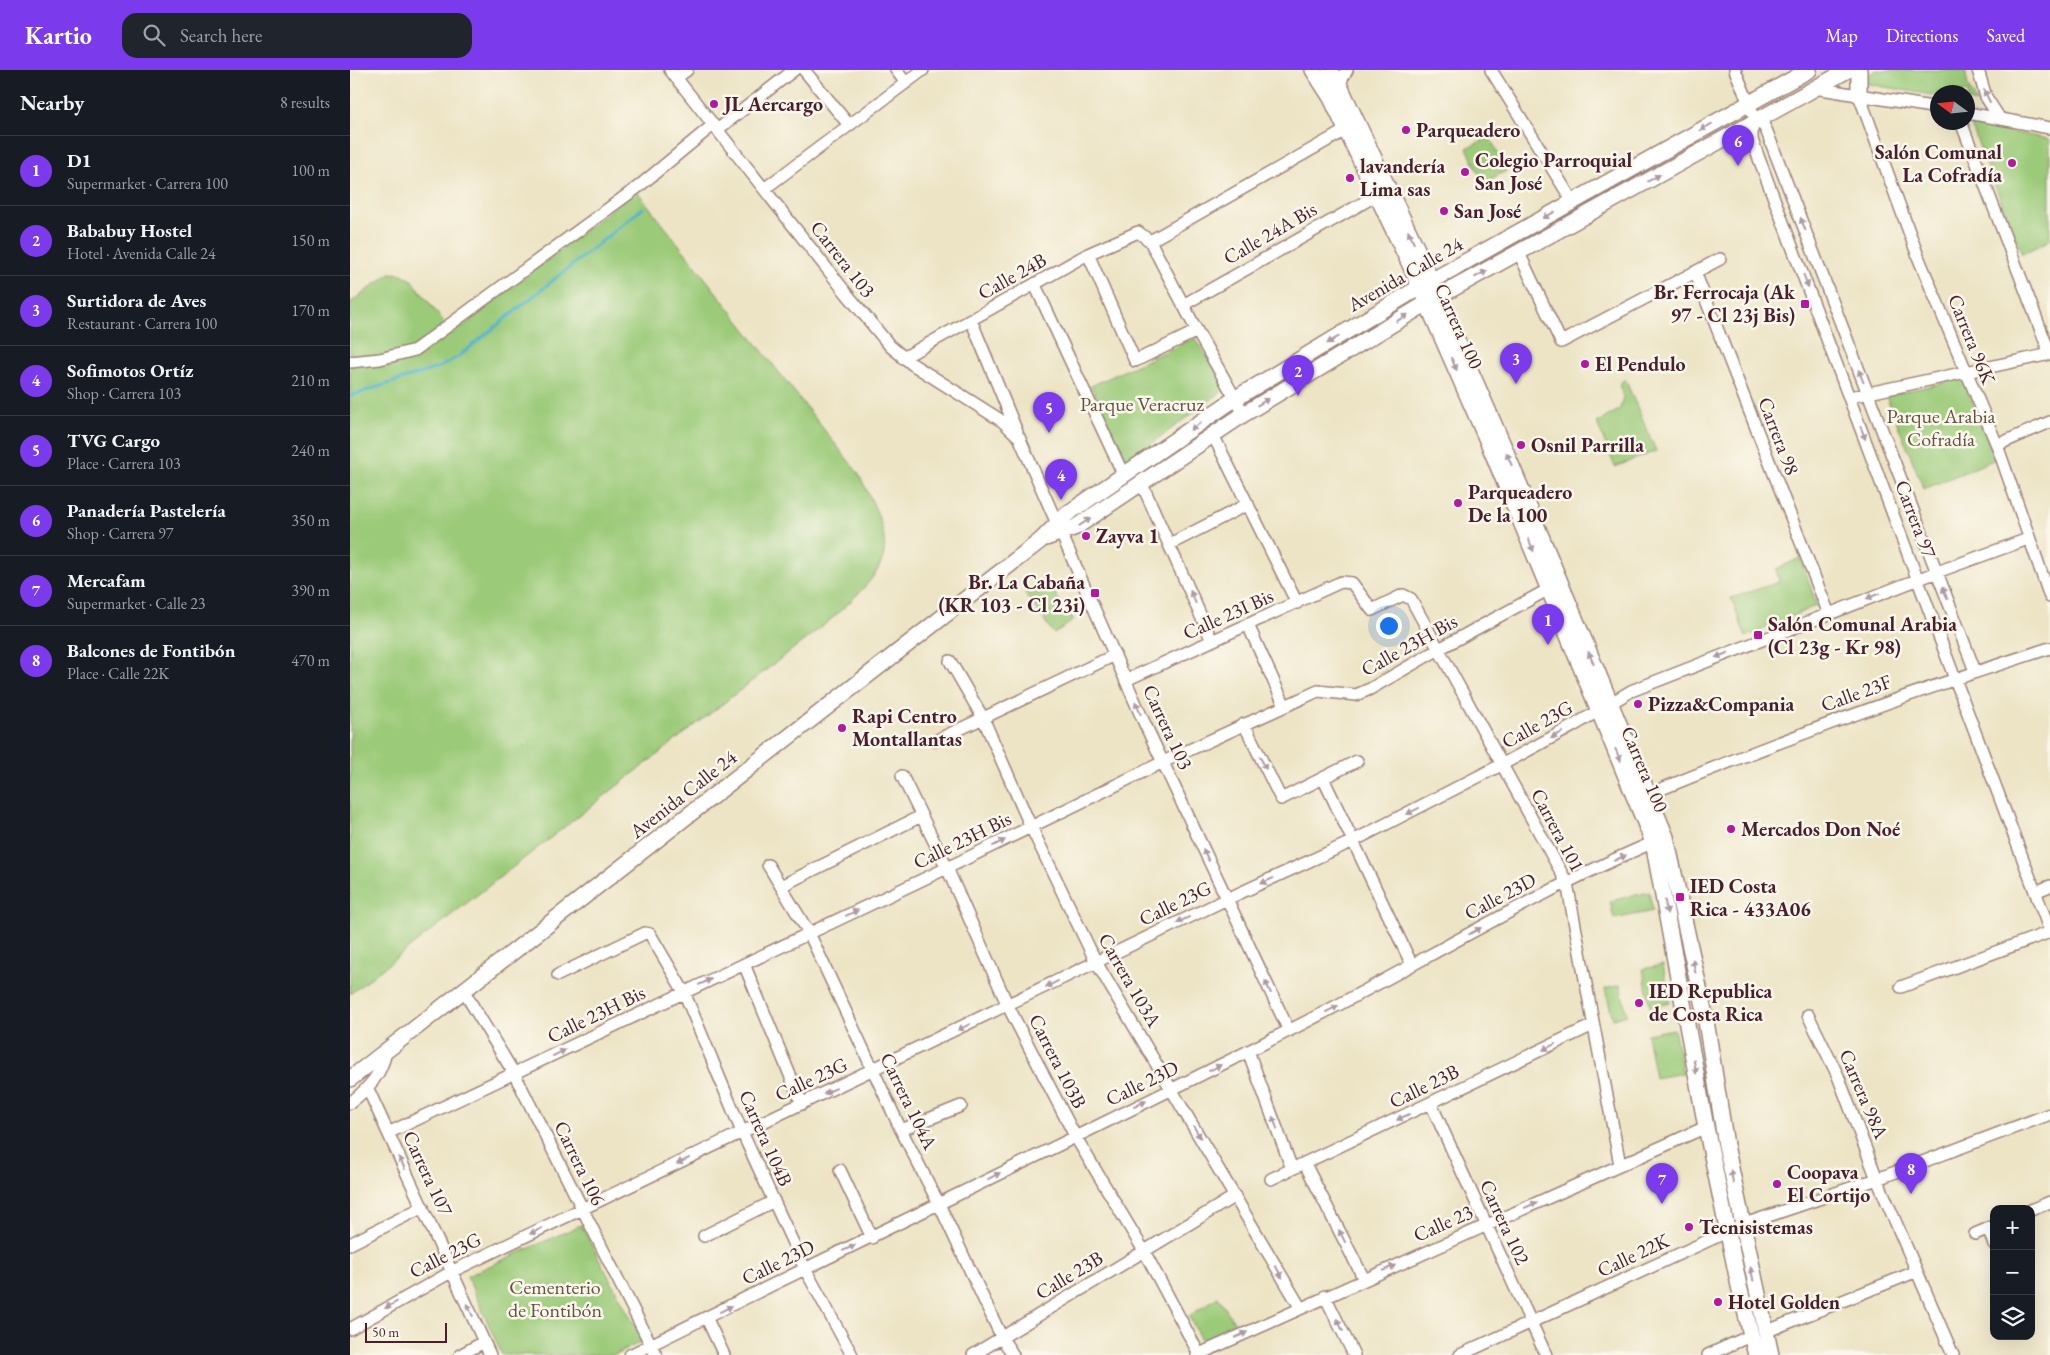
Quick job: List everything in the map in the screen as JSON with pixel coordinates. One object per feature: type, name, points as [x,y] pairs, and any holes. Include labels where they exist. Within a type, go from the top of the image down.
[{"type":"main road","name":"Carrera 100","points":[[1314,70],[1331,98],[1377,195],[1426,284]]},
{"type":"main road","name":"Carrera 100","points":[[1330,70],[1339,84],[1433,300],[1501,440],[1659,839],[1706,1127],[1727,1231],[1758,1334],[1771,1355]]},
{"type":"main road","name":"Avenida Calle 24","points":[[1060,528],[1067,514],[1236,398],[1426,284],[1809,70]]},
{"type":"main road","name":"Avenida Calle 24","points":[[350,1079],[1040,540],[1060,528],[1076,527],[1244,414],[1433,300],[1848,70]]},
{"type":"main road","points":[[1859,70],[1859,95]]},
{"type":"main road","name":"Carrera 100","points":[[1433,300],[1490,447],[1549,589],[1649,794],[1704,1015],[1742,1225],[1758,1334],[1756,1355]]},
{"type":"street","points":[[673,74],[687,70]]},
{"type":"street","points":[[350,362],[380,359],[415,350],[794,70]]},
{"type":"street","points":[[804,70],[850,125]]},
{"type":"street","points":[[896,70],[906,83]]},
{"type":"street","points":[[764,189],[923,70]]},
{"type":"street","points":[[1331,98],[1347,70]]},
{"type":"street","points":[[1491,70],[1573,202]]},
{"type":"street","name":"Carrera 97","points":[[1735,70],[1756,121],[1766,128],[1975,671]]},
{"type":"street","points":[[1978,70],[1986,97],[2000,119]]},
{"type":"street","name":"Carrera 103","points":[[673,74],[870,323],[904,358],[1002,422],[1019,437]]},
{"type":"street","points":[[1815,88],[1930,107]]},
{"type":"street","name":"Carrera 96K","points":[[1859,95],[1919,259],[1997,445],[2028,539],[2050,597]]},
{"type":"street","points":[[1975,115],[2050,128]]},
{"type":"street","name":"Carrera 97","points":[[1756,121],[1752,129],[1752,140],[1919,579],[1954,678],[2050,931]]},
{"type":"street","points":[[1244,414],[1196,332],[1150,241],[1346,130]]},
{"type":"street","points":[[1850,397],[2050,354],[1963,130]]},
{"type":"street","name":"Calle 24A Bis","points":[[1183,305],[1377,195]]},
{"type":"street","name":"Calle 24B","points":[[904,358],[1088,254],[1135,232],[1140,233],[1150,241]]},
{"type":"street","points":[[1518,253],[1561,342],[1720,259]]},
{"type":"street","points":[[1088,254],[1134,361],[1196,332]]},
{"type":"street","name":"Carrera 98","points":[[1694,272],[1829,614]]},
{"type":"street","points":[[1035,285],[1124,476]]},
{"type":"street","name":"Carrera 103","points":[[971,320],[1019,437],[1126,680],[1289,1031]]},
{"type":"street","points":[[1997,445],[2050,422]]},
{"type":"street","points":[[1214,435],[1297,604]]},
{"type":"street","points":[[1142,484],[1212,641]]},
{"type":"street","points":[[1170,544],[1248,504]]},
{"type":"street","name":"Calle 23G","points":[[350,1329],[452,1271],[874,1071],[1227,899],[1353,841],[1501,766],[1637,688],[1936,572],[2028,539]]},
{"type":"street","name":"Calle 23I Bis","points":[[1126,680],[1346,581],[1352,583],[1372,610],[1403,595],[1407,596]]},
{"type":"street","name":"Calle 23H Bis","points":[[388,1133],[515,1075],[1244,724],[1318,691],[1356,695],[1370,690],[1439,649],[1549,589]]},
{"type":"street","name":"Carrera 101","points":[[1407,596],[1411,598],[1501,766],[1567,883],[1620,1165]]},
{"type":"street","points":[[1248,625],[1285,706]]},
{"type":"street","name":"Calle 23F","points":[[1649,794],[1809,729],[1954,678],[2050,648]]},
{"type":"street","points":[[935,741],[1115,655]]},
{"type":"street","name":"Carrera 103A","points":[[950,661],[984,718],[1031,827],[1096,962],[1300,1307]]},
{"type":"street","points":[[1244,724],[1281,799],[1357,761]]},
{"type":"street","name":"Carrera 103B","points":[[902,776],[947,868],[1008,1006],[1075,1136],[1144,1251],[1198,1354]]},
{"type":"street","points":[[1323,778],[1412,965]]},
{"type":"street","points":[[781,886],[921,816]]},
{"type":"street","name":"Calle 23D","points":[[630,1355],[653,1350],[707,1319],[805,1268],[872,1238],[1075,1136],[1172,1090],[1289,1031],[1567,883],[1659,839]]},
{"type":"street","name":"Carrera 104A","points":[[768,865],[809,933],[901,1130],[939,1204],[1002,1338],[1013,1355]]},
{"type":"street","points":[[2035,892],[2050,886]]},
{"type":"street","points":[[1901,987],[2050,931]]},
{"type":"street","name":"Carrera 104B","points":[[558,975],[645,933],[650,934],[684,992],[742,1132],[774,1202],[805,1268],[852,1355]]},
{"type":"street","points":[[744,964],[802,1104]]},
{"type":"street","name":"Carrera 106","points":[[463,990],[515,1075],[653,1350]]},
{"type":"street","name":"Carrera 98A","points":[[1808,1015],[1838,1076],[1915,1272],[1953,1355]]},
{"type":"street","name":"Calle 23B","points":[[1271,1179],[1593,1025]]},
{"type":"street","points":[[350,1103],[368,1089],[384,1062],[386,1051]]},
{"type":"street","points":[[1248,1051],[1292,1169]]},
{"type":"street","name":"Carrera 107","points":[[368,1089],[490,1355]]},
{"type":"street","name":"Carrera 102","points":[[1431,1104],[1546,1355]]},
{"type":"street","points":[[901,1130],[961,1106]]},
{"type":"street","name":"Calle 22K","points":[[1460,1355],[1531,1324],[1727,1231],[1877,1179],[2050,1114]]},
{"type":"street","name":"Calle 23","points":[[1198,1354],[1706,1127]]},
{"type":"street","points":[[1305,1164],[1364,1279]]},
{"type":"street","points":[[840,1170],[872,1238]]},
{"type":"street","name":"Calle 23B","points":[[973,1355],[1235,1196]]},
{"type":"street","points":[[704,1236],[774,1202]]},
{"type":"street","points":[[2035,1208],[2050,1202]]},
{"type":"street","points":[[350,1244],[423,1207]]},
{"type":"street","points":[[1975,1234],[1990,1227]]},
{"type":"street","points":[[1708,1355],[1915,1272]]},
{"type":"street","points":[[1325,1296],[1354,1355]]},
{"type":"street","points":[[707,1319],[724,1355]]},
{"type":"street","points":[[460,1355],[484,1342]]},
{"type":"green space","points":[[1876,70],[1965,70],[1968,85],[1930,85],[1930,95],[1868,84],[1868,75]]},
{"type":"green space","points":[[1975,126],[2050,139],[2050,240],[2022,254],[1973,130],[1975,130]]},
{"type":"green space","points":[[1490,137],[1506,171],[1483,183],[1467,148]]},
{"type":"green space","points":[[636,190],[858,473],[880,521],[884,539],[884,555],[878,569],[867,584],[829,621],[350,994],[350,303],[390,273],[402,274],[412,280],[453,334]]},
{"type":"green space","name":"Parque Veracruz","points":[[1195,338],[1227,388],[1126,462],[1091,386]]},
{"type":"green space","name":"Parque Arabia Cofradía","points":[[1963,378],[1996,459],[1924,489],[1886,396]]},
{"type":"green space","points":[[1625,379],[1656,451],[1615,467],[1597,423],[1620,409],[1623,397],[1619,384]]},
{"type":"green space","points":[[1800,558],[1817,605],[1746,637],[1731,598],[1779,582],[1776,569]]},
{"type":"green space","points":[[1044,579],[1074,620],[1054,634],[1025,593]]},
{"type":"green space","points":[[1649,892],[1653,911],[1614,919],[1610,901]]},
{"type":"green space","points":[[1663,965],[1670,1003],[1650,1007],[1643,969]]},
{"type":"green space","points":[[1620,985],[1627,1015],[1613,1019],[1605,989]]},
{"type":"green space","points":[[1674,1029],[1683,1073],[1655,1078],[1647,1034]]},
{"type":"green space","name":"Cementerio de Fontibón","points":[[581,1225],[643,1341],[615,1355],[502,1355],[467,1276]]},
{"type":"green space","points":[[1218,1297],[1240,1331],[1204,1346],[1189,1316]]},
{"type":"waterway","points":[[350,396],[440,367],[459,356],[643,208]]},
{"type":"place","name":"JL Aercargo","points":[[714,104]]},
{"type":"place","name":"Parqueadero","points":[[1406,130]]},
{"type":"place","name":"Salón Comunal La Cofradía","points":[[2012,163]]},
{"type":"place","name":"Panadería Pastelería","points":[[1738,166]]},
{"type":"place","name":"Colegio Parroquial San José","points":[[1465,172]]},
{"type":"place","name":"lavandería Lima sas","points":[[1350,178]]},
{"type":"place","name":"San José","points":[[1444,211]]},
{"type":"place","name":"Br. Ferrocaja (Ak 97 - Cl 23j Bis)","points":[[1805,304]]},
{"type":"place","name":"El Pendulo","points":[[1585,364]]},
{"type":"place","name":"Surtidora de Aves","points":[[1516,384]]},
{"type":"place","name":"Bababuy Hostel","points":[[1298,396]]},
{"type":"place","name":"TVG Cargo","points":[[1049,433]]},
{"type":"place","name":"Osnil Parrilla","points":[[1521,445]]},
{"type":"place","name":"Sofimotos Ortíz","points":[[1061,500]]},
{"type":"place","name":"Parqueadero De la 100","points":[[1458,503]]},
{"type":"place","name":"Zayva 1","points":[[1086,536]]},
{"type":"place","name":"Br. La Cabaña (KR 103 - Cl 23i)","points":[[1095,593]]},
{"type":"place","name":"Salón Comunal Arabia (Cl 23g - Kr 98)","points":[[1758,635]]},
{"type":"place","name":"D1","points":[[1548,645]]},
{"type":"place","name":"Pizza&Compania","points":[[1638,704]]},
{"type":"place","name":"Rapi Centro Montallantas","points":[[842,728]]},
{"type":"place","name":"Mercados Don Noé","points":[[1731,829]]},
{"type":"place","name":"IED Costa Rica - 433A06","points":[[1680,897]]},
{"type":"place","name":"IED Republica de Costa Rica","points":[[1639,1003]]},
{"type":"place","name":"Coopava El Cortijo","points":[[1777,1184]]},
{"type":"place","name":"Balcones de Fontibón","points":[[1911,1194]]},
{"type":"place","name":"Mercafam","points":[[1662,1204]]},
{"type":"place","name":"Tecnisistemas","points":[[1689,1227]]},
{"type":"place","name":"Hotel Golden","points":[[1718,1302]]}]
